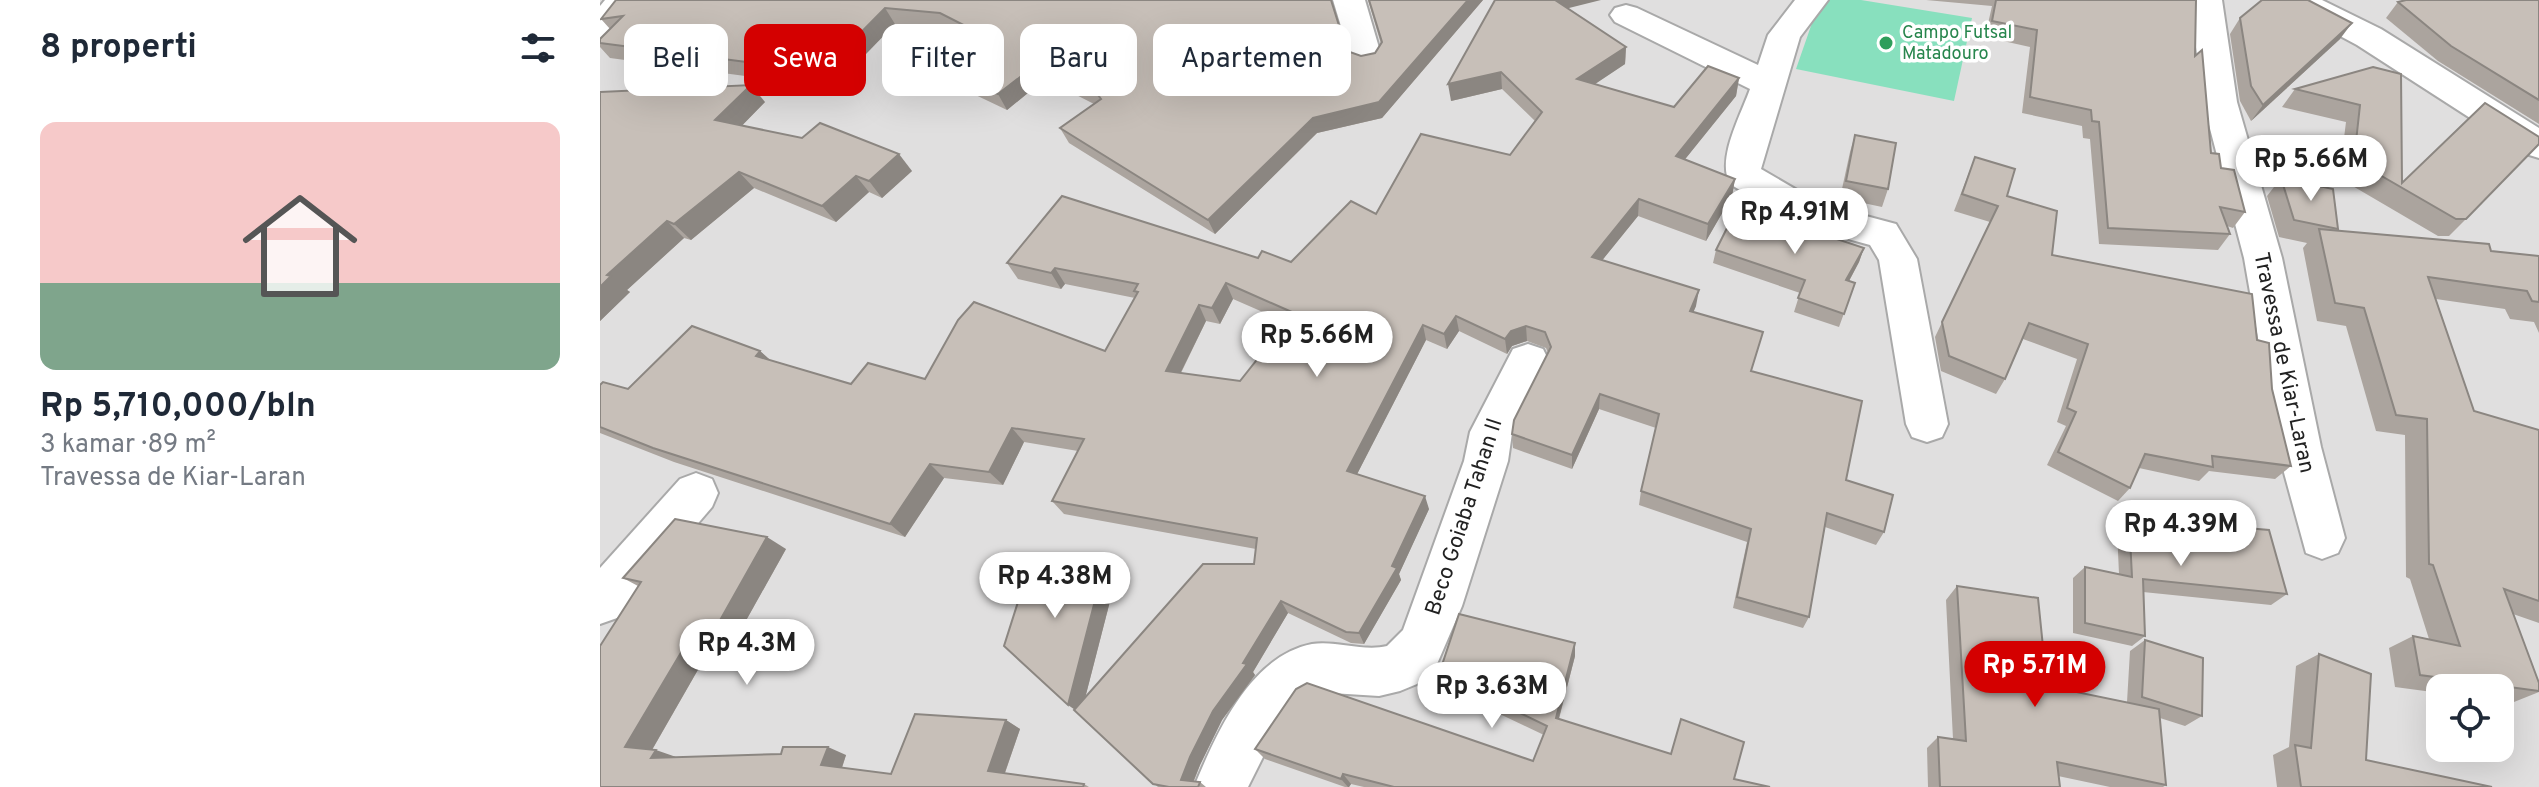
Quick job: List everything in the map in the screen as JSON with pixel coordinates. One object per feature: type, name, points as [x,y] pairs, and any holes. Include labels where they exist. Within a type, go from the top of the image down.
[{"type":"street","points":[[600,28],[622,0]]},
{"type":"street","points":[[1349,0],[1365,58]]},
{"type":"street","points":[[1812,0],[1784,35],[1744,159],[1743,175],[1810,215],[1883,234],[1898,259],[1927,424]]},
{"type":"street","name":"Travessa de Kiar-Laran","points":[[2206,0],[2220,102],[2263,258],[2299,447],[2322,538]]},
{"type":"street","points":[[2297,0],[2369,37],[2539,145]]},
{"type":"street","points":[[1626,15],[1769,84]]},
{"type":"street","name":"Beco Goiaba Tahan II","points":[[1220,787],[1250,729],[1285,681],[1313,668],[1379,672],[1400,667],[1420,647],[1443,592],[1486,461],[1491,432],[1528,361]]},
{"type":"street","points":[[600,602],[696,493]]},
{"type":"shaded area","points":[[600,0],[2539,0],[2539,787],[600,787]]},
{"type":"green space","name":"Campo Futsal Matadouro","points":[[1820,0],[1861,0],[1972,18],[1954,101],[1796,69]]},
{"type":"building","points":[[616,0],[1331,0],[1339,24],[1153,24],[1153,96],[1351,96],[1351,52],[1361,56],[1375,53],[1382,42],[1369,0],[1468,0],[1379,102],[1313,118],[1208,220],[1060,128],[1101,99],[1099,96],[1137,96],[1137,24],[1020,24],[1020,77],[1004,89],[1004,24],[962,24],[940,13],[885,8],[866,27],[866,24],[744,24],[744,62],[728,60],[728,24],[624,24],[624,46],[600,43],[600,39],[623,16],[601,19]]},
{"type":"building","points":[[1495,0],[1555,0],[1626,47],[1577,79],[1674,107],[1708,66],[1739,78],[1676,156],[1735,179],[1708,224],[1639,199],[1592,257],[1699,290],[1690,311],[1763,332],[1751,371],[1862,401],[1846,480],[1893,495],[1884,532],[1827,513],[1809,617],[1737,597],[1751,529],[1641,491],[1659,414],[1600,394],[1572,455],[1512,434],[1514,420],[1551,347],[1545,332],[1526,326],[1511,331],[1505,339],[1456,316],[1444,334],[1423,325],[1347,471],[1425,496],[1392,566],[1397,568],[1359,633],[1346,632],[1281,601],[1243,663],[1247,664],[1213,711],[1190,757],[1181,780],[1200,782],[1198,787],[1169,787],[1153,784],[1074,710],[1203,564],[1254,564],[1257,538],[1052,501],[1084,439],[1012,428],[989,472],[930,464],[890,524],[653,448],[600,427],[600,385],[603,382],[628,389],[692,326],[760,351],[756,356],[851,384],[868,363],[925,379],[958,320],[974,302],[1105,351],[1138,292],[1134,291],[1138,284],[1055,268],[1051,273],[1007,263],[1062,196],[1258,258],[1262,251],[1291,262],[1351,201],[1376,214],[1421,134],[1510,155],[1542,112],[1501,72],[1448,84]],"holes":[[[1226,283],[1294,313],[1240,381],[1166,371],[1199,305],[1212,308]]]},
{"type":"building","points":[[1996,0],[2196,0],[2195,56],[2202,50],[2211,153],[2219,154],[2221,168],[2234,170],[2245,212],[2220,207],[2230,234],[2108,228],[2099,122],[2092,121],[2091,110],[2030,97],[2037,30],[1992,21]]},
{"type":"building","points":[[2262,0],[2308,0],[2352,23],[2263,105],[2251,86],[2240,18]]},
{"type":"building","points":[[2539,0],[2539,100],[2451,46],[2398,2]]},
{"type":"building","points":[[2373,67],[2401,74],[2402,183],[2485,103],[2539,137],[2539,144],[2466,219],[2456,219],[2354,160],[2360,105],[2295,89]]},
{"type":"building","points":[[744,85],[744,92],[715,120],[802,138],[820,123],[899,154],[869,181],[856,176],[822,206],[739,172],[674,224],[667,221],[607,275],[611,276],[600,287],[600,92],[624,91],[624,96],[728,96],[728,86]]},
{"type":"building","points":[[1855,135],[1896,143],[1888,189],[1846,181]]},
{"type":"building","points":[[1975,157],[2015,169],[2007,196],[2057,211],[2052,255],[2252,294],[2257,340],[2269,343],[2272,389],[2291,466],[2212,456],[2213,467],[2145,454],[2130,488],[2058,452],[2076,412],[2067,408],[2088,344],[2029,323],[2005,379],[1949,356],[1942,322],[1998,206],[1962,194]]},
{"type":"building","points":[[2281,178],[2333,189],[2338,229],[2294,220]]},
{"type":"building","points":[[1738,206],[1864,248],[1846,280],[1855,283],[1844,314],[1798,298],[1805,280],[1716,250]]},
{"type":"building","points":[[2319,229],[2489,244],[2491,251],[2539,256],[2539,302],[2532,301],[2527,291],[2428,277],[2474,411],[2539,430],[2539,601],[2504,589],[2539,683],[2539,691],[2514,688],[2514,674],[2420,675],[2413,636],[2460,646],[2433,565],[2429,564],[2427,419],[2396,415],[2364,308],[2335,303]]},
{"type":"building","points":[[2129,518],[2269,530],[2287,594],[2143,579],[2145,636],[2085,623],[2085,567],[2132,577]]},
{"type":"building","points":[[675,519],[767,537],[714,631],[695,629],[625,747],[656,750],[651,758],[781,754],[783,747],[828,747],[821,765],[891,774],[915,714],[1006,720],[988,771],[1084,784],[1083,787],[600,787],[600,646],[641,582],[623,578]]},
{"type":"building","points":[[1031,561],[1105,562],[1068,705],[1004,646]]},
{"type":"building","points":[[1957,586],[2038,598],[2047,686],[2159,709],[2166,785],[2057,762],[2060,787],[1940,787],[1938,737],[1966,741]]},
{"type":"building","points":[[1459,614],[1575,643],[1556,718],[1671,754],[1681,719],[1744,742],[1734,779],[1770,787],[1394,787],[1343,774],[1341,779],[1255,749],[1296,689],[1307,683],[1533,761],[1547,726],[1439,674]]},
{"type":"building","points":[[2145,640],[2203,658],[2202,716],[2142,697]]},
{"type":"building","points":[[2319,654],[2371,674],[2366,760],[2492,787],[2301,787],[2295,745],[2311,748]]},
{"type":"place","name":"Campo Futsal Matadouro","points":[[1886,43]]}]
